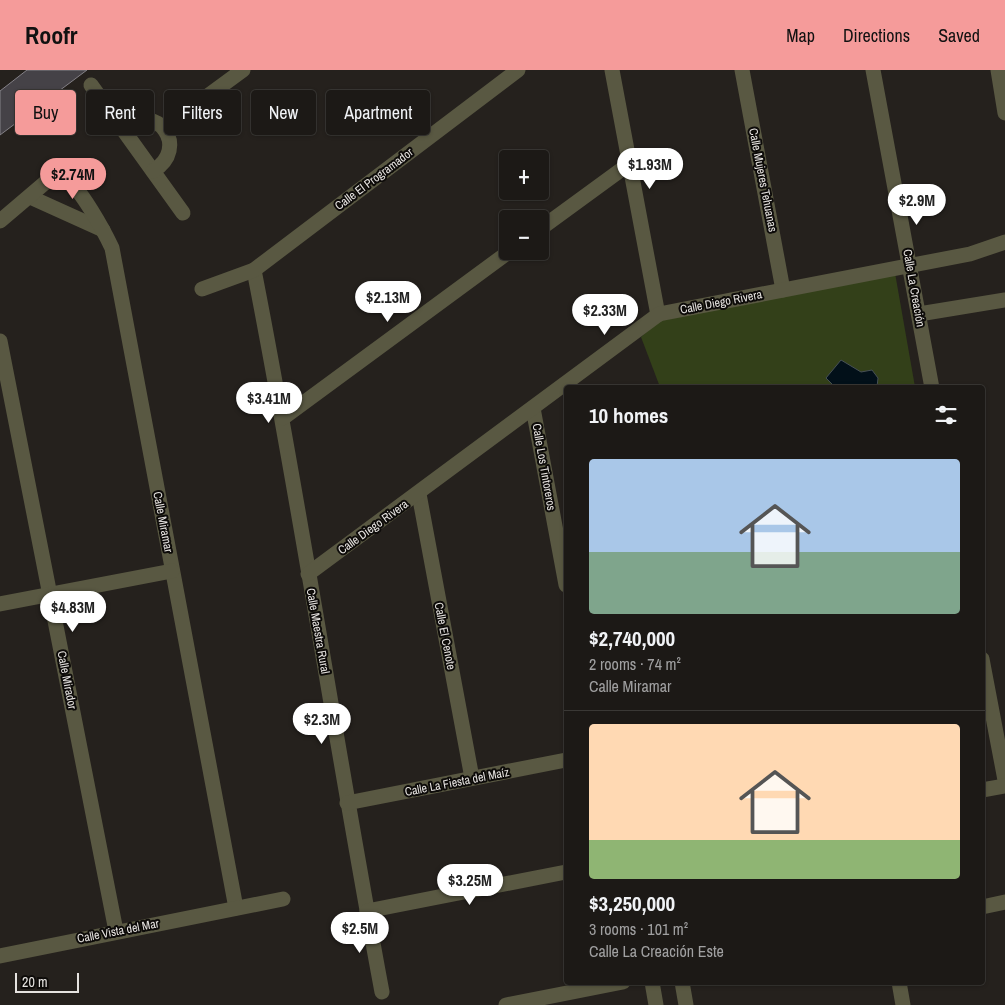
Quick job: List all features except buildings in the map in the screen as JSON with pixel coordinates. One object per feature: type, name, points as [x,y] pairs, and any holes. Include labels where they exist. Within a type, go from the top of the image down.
[{"type":"street","points":[[216,90],[243,70]]},
{"type":"street","name":"Calle El Programador","points":[[202,290],[254,270],[518,70]]},
{"type":"street","points":[[612,70],[658,315]]},
{"type":"street","name":"Calle Mujeres Tehuanas","points":[[742,70],[783,290]]},
{"type":"street","name":"Calle La Creación","points":[[873,70],[931,385]]},
{"type":"street","points":[[998,70],[1005,113]]},
{"type":"street","points":[[91,84],[95,90]]},
{"type":"street","points":[[154,121],[164,128]]},
{"type":"street","points":[[127,135],[183,213]]},
{"type":"street","points":[[153,171],[166,159],[170,151],[170,142],[167,135]]},
{"type":"street","points":[[549,223],[629,164]]},
{"type":"street","name":"Calle Miramar","points":[[0,221],[53,176],[64,177],[74,186],[103,230],[112,248],[236,908]]},
{"type":"street","points":[[35,192],[103,230]]},
{"type":"street","name":"Calle Diego Rivera","points":[[308,574],[419,494],[658,315],[970,254],[1005,242]]},
{"type":"street","points":[[283,418],[499,259]]},
{"type":"street","name":"Calle Maestra Rural","points":[[254,270],[283,418],[347,803],[382,992]]},
{"type":"street","points":[[919,314],[1005,300]]},
{"type":"street","name":"Calle Mirador","points":[[0,341],[116,931]]},
{"type":"street","name":"Calle Los Tintoreros","points":[[533,408],[563,548]]},
{"type":"street","name":"Calle El Cenote","points":[[419,494],[472,778]]},
{"type":"street","points":[[0,604],[172,571]]},
{"type":"street","points":[[985,684],[1005,780]]},
{"type":"street","name":"Calle La Fiesta del Maíz","points":[[347,803],[564,760]]},
{"type":"street","points":[[985,789],[1005,786]]},
{"type":"street","points":[[367,911],[564,872]]},
{"type":"street","name":"Calle Vista del Mar","points":[[0,956],[116,931],[283,899]]},
{"type":"street","points":[[985,906],[1005,902]]},
{"type":"street","points":[[506,1005],[609,985]]},
{"type":"street","points":[[653,985],[656,1005]]},
{"type":"street","points":[[683,985],[686,1005]]},
{"type":"street","points":[[900,985],[903,1005]]},
{"type":"green space","points":[[895,273],[915,385],[659,385],[641,337],[659,321]]},
{"type":"shaded area","points":[[841,360],[861,372],[872,370],[878,378],[877,385],[833,385],[826,378]]}]
